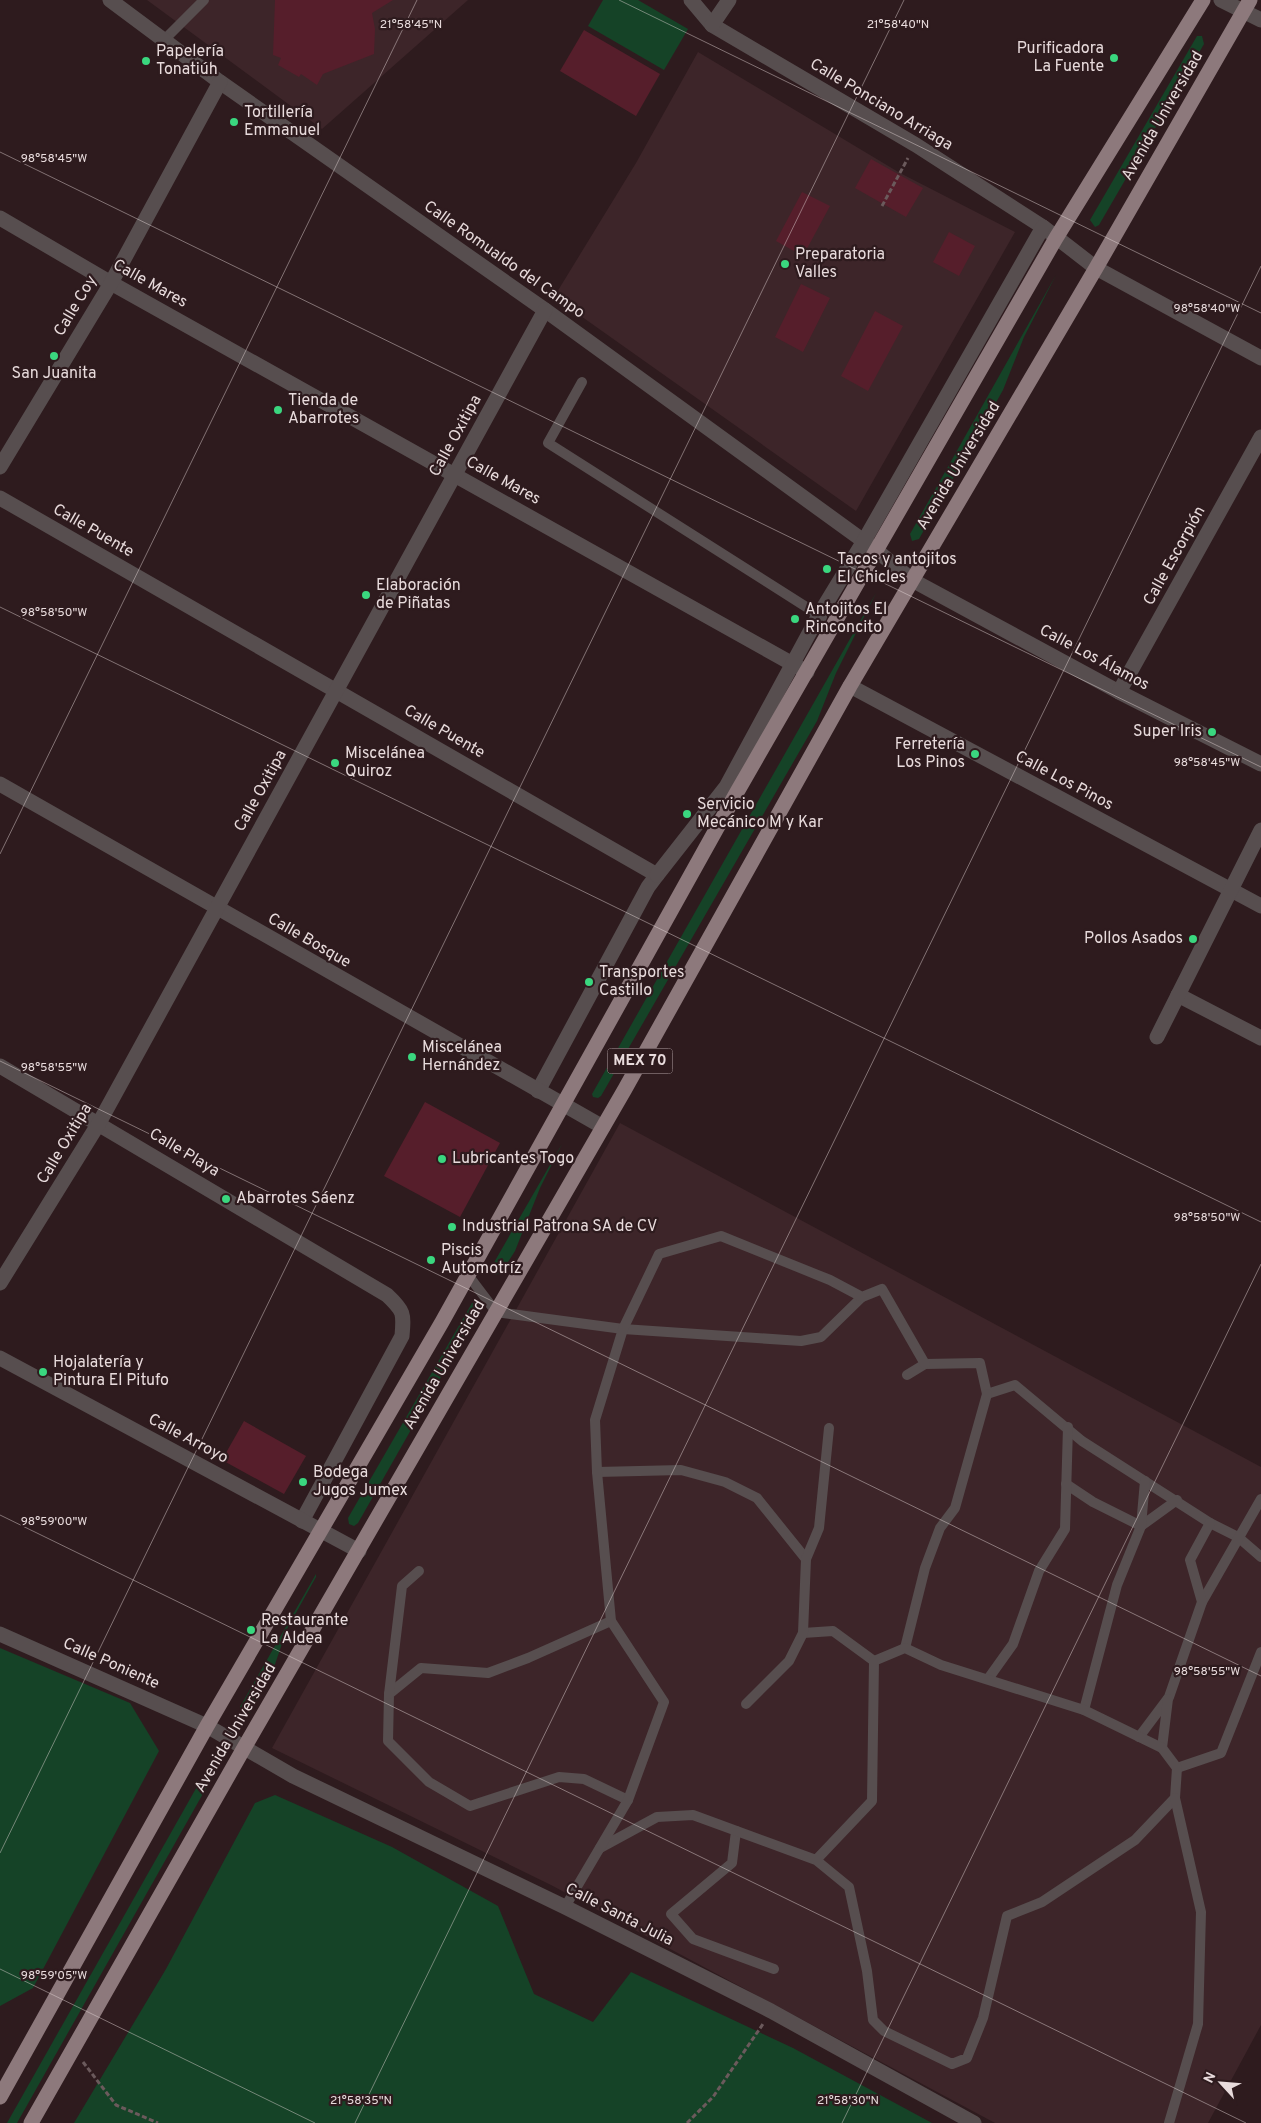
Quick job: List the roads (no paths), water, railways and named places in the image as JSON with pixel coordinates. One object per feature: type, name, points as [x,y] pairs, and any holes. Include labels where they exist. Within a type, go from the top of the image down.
[{"type":"main road","name":"Avenida Universidad","points":[[0,2097],[208,1726],[468,1275],[800,669],[833,625],[870,546],[1056,238],[1203,0]]},
{"type":"main road","name":"Avenida Universidad","points":[[31,2123],[244,1748],[603,1127],[850,686],[1096,268],[1247,5]]},
{"type":"street","name":"Calle Romualdo del Campo","points":[[110,0],[220,82],[545,310],[870,546],[912,580]]},
{"type":"street","name":"Calle Ponciano Arriaga","points":[[691,0],[712,25],[916,145],[1043,227],[1096,268],[1261,358]]},
{"type":"street","points":[[712,25],[728,0]]},
{"type":"street","points":[[1221,0],[1247,5],[1261,20]]},
{"type":"street","name":"Calle Coy","points":[[0,467],[111,283],[220,82]]},
{"type":"street","name":"Calle Mares","points":[[0,218],[111,283],[455,474],[800,669]]},
{"type":"street","points":[[538,1091],[648,887],[726,787],[800,669],[819,615],[870,546],[1043,227]]},
{"type":"street","name":"Calle Oxitipa","points":[[0,1283],[99,1123],[545,310]]},
{"type":"street","name":"Calle Escorpión","points":[[1119,692],[1261,437]]},
{"type":"street","name":"Calle Puente","points":[[0,498],[656,875]]},
{"type":"street","name":"Calle Los Álamos","points":[[912,580],[1119,692],[1261,764]]},
{"type":"street","name":"Calle Los Pinos","points":[[850,686],[1261,906]]},
{"type":"street","name":"Calle Bosque","points":[[0,784],[216,909],[603,1127]]},
{"type":"street","points":[[1156,1037],[1261,830]]},
{"type":"street","points":[[1178,995],[1261,1038]]},
{"type":"street","name":"Calle Playa","points":[[0,1066],[387,1295],[398,1305],[404,1314],[402,1336],[302,1521]]},
{"type":"street","name":"Calle Arroyo","points":[[0,1358],[359,1551]]},
{"type":"street","name":"Calle Poniente","points":[[0,1634],[208,1726],[244,1748]]},
{"type":"street","name":"Calle Santa Julia","points":[[244,1748],[293,1776],[565,1907],[772,2011],[974,2123]]},
{"type":"lane","points":[[164,40],[204,0]]},
{"type":"lane","points":[[582,382],[548,443],[833,625]]},
{"type":"lane","points":[[565,1907],[628,1800],[664,1702],[611,1621],[598,1472],[596,1420],[623,1329],[659,1254],[721,1236],[830,1280],[862,1297]]},
{"type":"lane","points":[[468,1275],[496,1312],[623,1329],[801,1341],[821,1337],[862,1297],[882,1289],[925,1364]]},
{"type":"lane","points":[[905,1648],[925,1568],[940,1528],[955,1508],[987,1394],[980,1363],[925,1364],[906,1375]]},
{"type":"lane","points":[[987,1394],[1016,1385],[1068,1427],[1082,1441],[1177,1500],[1210,1523],[1238,1537],[1261,1557]]},
{"type":"lane","points":[[988,1679],[1013,1644],[1039,1571],[1066,1529],[1068,1427]]},
{"type":"lane","points":[[746,1704],[789,1661],[803,1633],[806,1559],[819,1528],[829,1428]]},
{"type":"lane","points":[[598,1472],[681,1470],[725,1482],[757,1498],[806,1559]]},
{"type":"lane","points":[[1084,1710],[1116,1585],[1141,1526],[1145,1480]]},
{"type":"lane","points":[[1066,1484],[1093,1502],[1141,1526]]},
{"type":"lane","points":[[1162,1748],[1169,1697],[1202,1602],[1261,1499]]},
{"type":"lane","points":[[1141,1526],[1177,1500]]},
{"type":"lane","points":[[1202,1602],[1190,1560],[1210,1523]]},
{"type":"lane","points":[[419,1571],[402,1586],[389,1694],[388,1741],[430,1782],[470,1806],[559,1777],[584,1779],[628,1800]]},
{"type":"lane","points":[[389,1694],[421,1668],[488,1673],[528,1658],[611,1621]]},
{"type":"lane","points":[[803,1633],[833,1631],[874,1661]]},
{"type":"lane","points":[[874,1661],[905,1648],[941,1665],[1084,1710],[1162,1748],[1177,1768],[1175,1798],[1201,1912],[1198,2024],[1169,2123]]},
{"type":"lane","points":[[1177,1768],[1221,1753],[1261,1652]]},
{"type":"lane","points":[[816,1860],[872,1801],[874,1661]]},
{"type":"lane","points":[[1139,1737],[1169,1697]]},
{"type":"lane","points":[[600,1848],[657,1817],[693,1815],[816,1860],[849,1887],[867,1971],[873,2020],[884,2032],[952,2064],[967,2058],[983,2018],[1008,1916],[1042,1902],[1135,1840],[1175,1798]]},
{"type":"lane","points":[[736,1831],[732,1863],[671,1914],[693,1939],[774,1968]]},
{"type":"place","name":"Purificadora La Fuente","points":[[1114,58]]},
{"type":"place","name":"Papelería Tonatiúh","points":[[146,61]]},
{"type":"place","name":"Tortillería Emmanuel","points":[[234,122]]},
{"type":"place","name":"Preparatoria Valles","points":[[785,264]]},
{"type":"place","name":"San Juanita","points":[[54,356]]},
{"type":"place","name":"Tienda de Abarrotes","points":[[278,410]]},
{"type":"place","name":"Tacos y antojitos El Chicles","points":[[827,569]]},
{"type":"place","name":"Elaboración de Piñatas","points":[[366,595]]},
{"type":"place","name":"Antojitos El Rinconcito","points":[[795,619]]},
{"type":"place","name":"Super Iris","points":[[1212,732]]},
{"type":"place","name":"Ferretería Los Pinos","points":[[975,754]]},
{"type":"place","name":"Miscelánea Quiroz","points":[[335,763]]},
{"type":"place","name":"Servicio Mecánico M y Kar","points":[[687,814]]},
{"type":"place","name":"Pollos Asados","points":[[1193,939]]},
{"type":"place","name":"Transportes Castillo","points":[[589,982]]},
{"type":"place","name":"Miscelánea Hernández","points":[[412,1057]]},
{"type":"place","name":"Lubricantes Togo","points":[[442,1159]]},
{"type":"place","name":"Abarrotes Sáenz","points":[[226,1199]]},
{"type":"place","name":"Industrial Patrona SA de CV","points":[[452,1227]]},
{"type":"place","name":"Piscis Automotríz","points":[[431,1260]]},
{"type":"place","name":"Hojalatería y Pintura El Pitufo","points":[[43,1372]]},
{"type":"place","name":"Bodega Jugos Jumex","points":[[303,1482]]},
{"type":"place","name":"Restaurante La Aldea","points":[[251,1630]]}]
